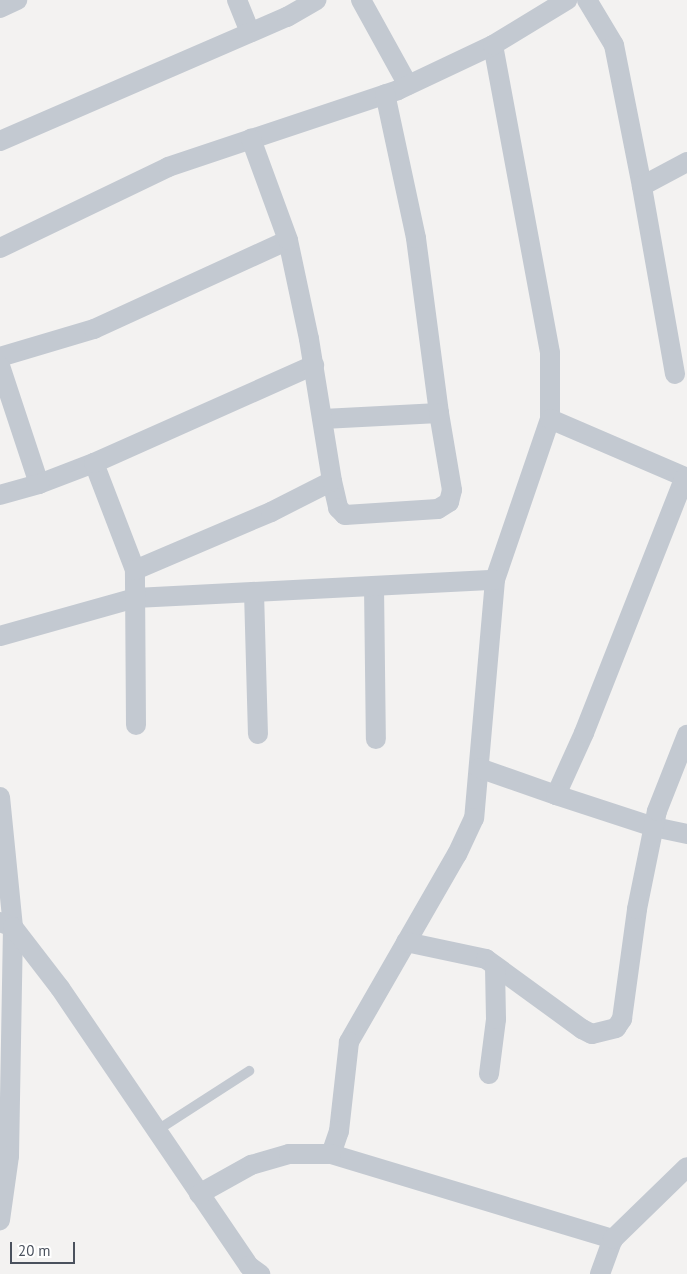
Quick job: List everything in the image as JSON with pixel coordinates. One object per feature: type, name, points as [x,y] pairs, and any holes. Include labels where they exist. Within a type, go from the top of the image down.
[{"type":"street","points":[[0,8],[17,0]]},
{"type":"street","points":[[237,0],[250,33]]},
{"type":"street","points":[[0,141],[250,33],[317,0]]},
{"type":"street","points":[[361,0],[408,85]]},
{"type":"street","points":[[0,248],[168,167],[408,85],[493,45],[567,0]]},
{"type":"street","points":[[587,0],[614,45],[642,186],[675,374]]},
{"type":"street","points":[[331,1154],[339,1130],[350,1042],[457,854],[474,818],[495,580],[550,419],[550,353],[493,45]]},
{"type":"street","points":[[251,139],[288,240],[314,365],[338,508],[345,515],[438,510],[449,502],[452,490],[439,413],[416,238],[385,94]]},
{"type":"street","points":[[642,186],[687,162]]},
{"type":"street","points":[[0,358],[94,328],[288,240]]},
{"type":"street","points":[[0,495],[39,484],[94,463],[314,365]]},
{"type":"street","points":[[0,366],[39,484]]},
{"type":"street","points":[[323,419],[439,413]]},
{"type":"street","points":[[550,419],[686,478],[584,733],[556,795]]},
{"type":"street","points":[[94,463],[135,570],[136,725]]},
{"type":"street","points":[[135,570],[271,512],[332,481]]},
{"type":"street","points":[[0,636],[135,598],[495,580]]},
{"type":"street","points":[[374,586],[376,739]]},
{"type":"street","points":[[254,592],[258,734]]},
{"type":"street","points":[[406,942],[472,955],[495,966],[582,1029],[592,1034],[616,1028],[622,1019],[637,909],[654,827],[687,735]]},
{"type":"street","points":[[479,768],[654,827],[687,834]]},
{"type":"street","points":[[0,797],[6,924],[9,1156],[2,1183],[0,1220]]},
{"type":"street","points":[[6,924],[60,988],[249,1266],[260,1274]]},
{"type":"street","points":[[489,1074],[496,1019],[495,966]]},
{"type":"street","points":[[199,1194],[251,1165],[289,1154],[331,1154],[613,1239]]},
{"type":"street","points":[[600,1274],[613,1239],[687,1167]]},
{"type":"lane","points":[[156,1131],[249,1071]]}]
